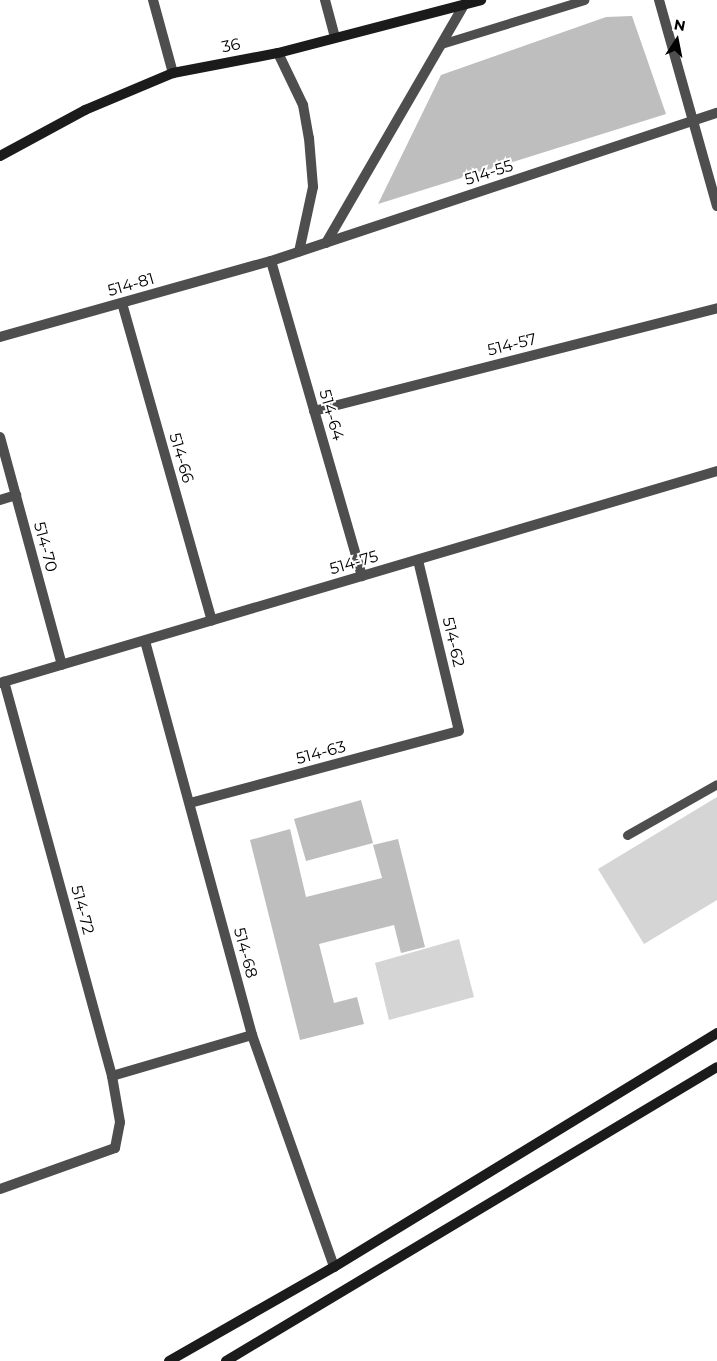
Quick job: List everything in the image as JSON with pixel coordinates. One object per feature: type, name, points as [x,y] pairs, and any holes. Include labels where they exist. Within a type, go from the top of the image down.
[{"type":"main road","name":"36","points":[[0,156],[85,110],[173,73],[278,53],[481,0]]},
{"type":"main road","points":[[169,1361],[334,1267],[717,1033]]},
{"type":"main road","points":[[226,1361],[717,1067]]},
{"type":"street","points":[[153,0],[173,73]]},
{"type":"street","points":[[325,0],[336,37]]},
{"type":"street","points":[[659,0],[717,206]]},
{"type":"street","points":[[326,243],[464,5]]},
{"type":"street","points":[[278,53],[304,105],[309,138],[313,187],[299,252]]},
{"type":"street","name":"514-55","points":[[271,261],[717,113]]},
{"type":"street","name":"514-81","points":[[0,338],[271,261]]},
{"type":"street","name":"514-64","points":[[271,261],[362,576]]},
{"type":"street","name":"514-66","points":[[122,303],[212,621]]},
{"type":"street","name":"514-57","points":[[314,411],[717,308]]},
{"type":"street","name":"514-70","points":[[0,437],[62,665]]},
{"type":"street","name":"514-75","points":[[2,682],[717,471]]},
{"type":"street","points":[[0,500],[16,495]]},
{"type":"street","name":"514-62","points":[[418,560],[459,731]]},
{"type":"street","name":"514-68","points":[[145,641],[252,1035],[334,1267]]},
{"type":"street","name":"514-72","points":[[0,1189],[115,1148],[120,1122],[112,1076],[2,682]]},
{"type":"street","name":"514-63","points":[[190,803],[459,731]]},
{"type":"street","points":[[112,1076],[252,1035]]},
{"type":"lane","points":[[441,44],[584,0]]},
{"type":"lane","points":[[627,835],[717,784]]},
{"type":"shaded area","points":[[717,797],[717,900],[644,944],[598,869]]},
{"type":"shaded area","points":[[459,939],[474,997],[389,1020],[375,963]]},
{"type":"building","points":[[632,16],[666,114],[378,204],[441,75],[606,17]]},
{"type":"building","points":[[361,800],[373,843],[306,861],[294,819]]},
{"type":"building","points":[[290,829],[306,897],[382,878],[373,845],[398,839],[425,947],[401,953],[394,925],[319,944],[334,1003],[357,997],[364,1024],[300,1040],[250,840]]}]
